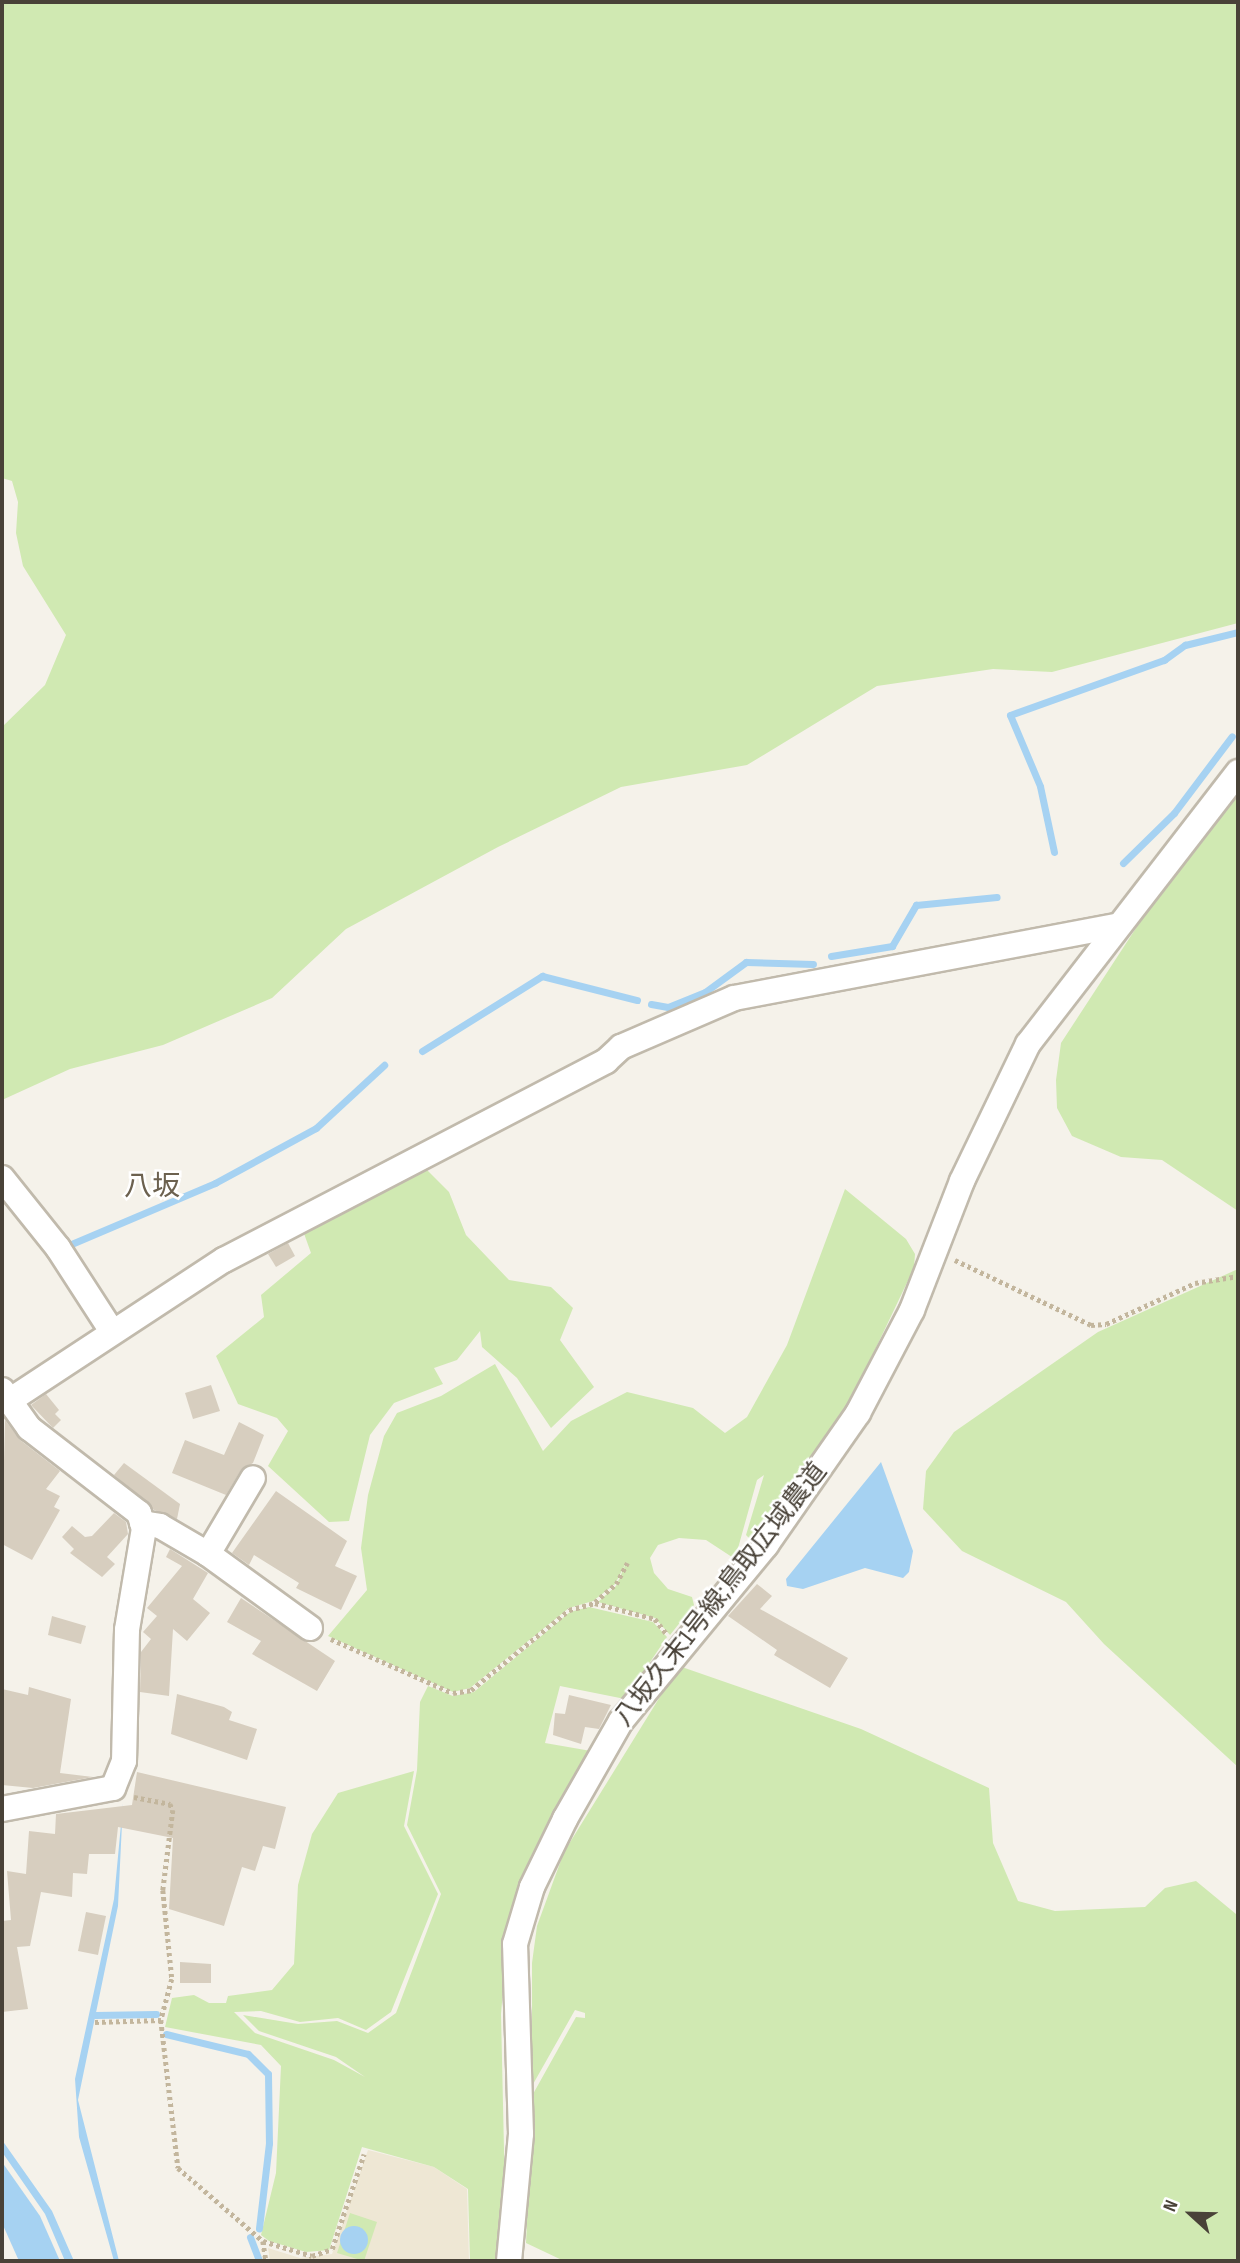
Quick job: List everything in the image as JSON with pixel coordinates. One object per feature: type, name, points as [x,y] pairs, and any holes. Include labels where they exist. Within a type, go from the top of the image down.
[{"type":"street","name":"八坂久末1号線;鳥取広域農道","points":[[509,2261],[521,2134],[515,1944],[532,1887],[565,1819],[621,1721],[678,1647],[766,1545],[858,1413],[912,1310],[935,1251],[1028,1044],[1115,926],[1238,772]]},
{"type":"street","points":[[2,1809],[113,1788],[124,1760],[126,1641],[142,1523],[139,1513],[29,1428],[7,1395],[224,1260],[606,1061],[621,1047],[734,998],[1115,926]]},
{"type":"street","points":[[2,1178],[58,1248],[111,1330]]},
{"type":"street","points":[[208,1554],[253,1478]]},
{"type":"street","points":[[142,1523],[160,1526],[208,1554],[310,1628]]},
{"type":"path","points":[[935,1251],[1079,1318],[1106,1324],[1195,1283],[1238,1276]]},
{"type":"path","points":[[310,1628],[453,1693],[471,1690],[569,1610],[595,1602],[616,1584],[627,1563]]},
{"type":"path","points":[[595,1602],[655,1619],[678,1647]]},
{"type":"path","points":[[105,1791],[170,1804],[173,1810],[163,1890],[172,1979],[161,2020],[178,2168],[263,2241],[295,2253],[330,2253],[364,2154]]},
{"type":"path","points":[[95,2022],[161,2020]]},
{"type":"path","points":[[263,2241],[266,2261]]},
{"type":"shaded area","points":[[368,2150],[434,2167],[467,2189],[469,2261],[270,2261],[268,2248],[300,2258],[332,2254]]},
{"type":"green space","points":[[2,2],[1238,2],[1238,623],[1052,672],[993,669],[877,686],[747,765],[621,787],[498,847],[346,929],[272,998],[163,1045],[70,1069],[2,1100],[2,727],[45,685],[66,635],[23,566],[16,533],[18,502],[12,481],[2,478]]},
{"type":"green space","points":[[1238,795],[1238,1211],[1162,1160],[1121,1157],[1072,1136],[1057,1108],[1056,1080],[1061,1043],[1170,876]]},
{"type":"green space","points":[[422,1165],[449,1192],[466,1235],[509,1280],[551,1287],[573,1308],[560,1340],[594,1387],[551,1428],[517,1378],[482,1347],[480,1331],[457,1360],[434,1368],[443,1384],[394,1403],[370,1435],[349,1521],[329,1522],[268,1466],[288,1431],[277,1418],[238,1404],[216,1356],[264,1317],[261,1295],[311,1253],[302,1228]]},
{"type":"green space","points":[[845,1189],[906,1239],[915,1254],[914,1268],[841,1421],[751,1540],[746,1535],[764,1475],[757,1480],[735,1559],[706,1540],[679,1538],[658,1545],[650,1558],[654,1573],[668,1589],[692,1597],[694,1605],[670,1635],[655,1618],[598,1602],[616,1586],[627,1561],[615,1584],[593,1601],[569,1608],[470,1688],[453,1692],[328,1636],[367,1590],[361,1548],[368,1495],[384,1436],[397,1413],[441,1396],[495,1364],[543,1451],[571,1421],[627,1392],[693,1408],[725,1433],[747,1417],[787,1345]]},
{"type":"green space","points":[[1238,1269],[1238,1767],[1104,1644],[1066,1602],[962,1551],[923,1509],[926,1471],[954,1432],[1098,1332]]},
{"type":"green space","points":[[589,1607],[653,1622],[667,1637],[625,1699],[560,1686],[545,1743],[591,1751],[531,1856],[509,1920],[501,2014],[505,2194],[496,2261],[470,2261],[468,2189],[434,2167],[362,2147],[329,2250],[306,2252],[269,2241],[261,2235],[276,2173],[281,2066],[261,2045],[165,2027],[172,1998],[194,1995],[209,2003],[226,2003],[228,1996],[272,1990],[294,1964],[298,1885],[312,1834],[338,1793],[414,1771],[404,1826],[438,1894],[391,2012],[366,2030],[338,2018],[300,2022],[261,2011],[234,2012],[255,2033],[334,2060],[365,2077],[336,2057],[259,2031],[243,2015],[298,2024],[337,2021],[368,2033],[396,2013],[441,1894],[407,1825],[417,1770],[420,1702],[428,1686],[453,1696],[474,1692],[570,1612]]},
{"type":"green space","points":[[679,1666],[861,1729],[989,1788],[993,1843],[1018,1901],[1055,1911],[1145,1907],[1165,1888],[1196,1881],[1236,1914],[1238,2261],[564,2261],[526,2243],[533,2094],[576,2017],[585,2018],[585,2013],[575,2010],[532,2086],[532,1963],[537,1926],[564,1852]]},
{"type":"green space","points":[[350,2213],[377,2222],[364,2261],[337,2253]]},
{"type":"water","points":[[881,1462],[913,1551],[909,1572],[903,1578],[865,1568],[803,1589],[787,1586],[786,1579]]},
{"type":"water","points":[[123,1803],[118,1906],[78,2100],[119,2261],[114,2261],[79,2137],[75,2079],[114,1899]]},
{"type":"water","points":[[2,2140],[52,2211],[74,2261],[65,2261],[45,2214],[2,2152]]},
{"type":"water","points":[[2,2162],[40,2216],[60,2261],[19,2261],[2,2223]]},
{"type":"water","points":[[354,2226],[364,2230],[368,2240],[364,2250],[354,2254],[344,2250],[340,2240],[344,2230]]},
{"type":"building","points":[[288,1243],[295,1256],[276,1267],[268,1254]]},
{"type":"building","points":[[211,1385],[220,1411],[193,1419],[185,1393]]},
{"type":"building","points":[[46,1394],[59,1410],[55,1414],[61,1420],[53,1428],[31,1405]]},
{"type":"building","points":[[5,1420],[20,1440],[60,1471],[46,1489],[60,1496],[54,1507],[60,1510],[32,1560],[2,1544]]},
{"type":"building","points":[[239,1422],[264,1435],[253,1463],[241,1470],[226,1495],[172,1473],[185,1440],[224,1455]]},
{"type":"building","points":[[124,1463],[180,1504],[177,1519],[154,1510],[114,1475]]},
{"type":"building","points":[[276,1491],[347,1541],[335,1566],[357,1576],[341,1610],[296,1588],[299,1583],[254,1555],[249,1565],[232,1553]]},
{"type":"building","points":[[114,1513],[126,1522],[128,1534],[107,1557],[115,1564],[102,1577],[70,1553],[74,1549],[62,1537],[72,1526],[85,1537],[92,1536]]},
{"type":"building","points":[[170,1549],[208,1573],[193,1599],[210,1613],[187,1641],[173,1629],[169,1696],[140,1692],[141,1652],[151,1639],[143,1632],[157,1616],[147,1608],[182,1566],[166,1557]]},
{"type":"building","points":[[757,1584],[772,1596],[760,1609],[848,1658],[830,1688],[774,1655],[777,1650],[728,1616]]},
{"type":"building","points":[[241,1598],[335,1661],[317,1691],[252,1654],[261,1641],[227,1622]]},
{"type":"building","points":[[52,1616],[86,1626],[81,1644],[48,1635]]},
{"type":"building","points":[[29,1687],[71,1699],[60,1773],[93,1777],[33,1788],[2,1785],[2,1689],[28,1695]]},
{"type":"building","points":[[177,1694],[224,1707],[232,1712],[229,1720],[257,1729],[247,1760],[171,1734]]},
{"type":"building","points":[[569,1695],[611,1705],[599,1729],[585,1727],[581,1744],[553,1735],[555,1713],[565,1714]]},
{"type":"building","points":[[137,1772],[286,1807],[275,1849],[263,1846],[255,1871],[242,1867],[224,1926],[169,1909],[173,1838],[118,1827],[115,1854],[89,1854],[87,1874],[73,1873],[72,1897],[41,1892],[30,1946],[17,1947],[28,2009],[2,2012],[2,1921],[11,1920],[7,1871],[26,1874],[29,1831],[55,1834],[56,1814],[132,1805]]},
{"type":"building","points":[[86,1912],[106,1916],[98,1955],[78,1951]]},
{"type":"building","points":[[180,1962],[211,1964],[211,1983],[180,1983]]},
{"type":"waterway","points":[[1054,852],[1040,786],[1010,715],[1164,660],[1185,645],[1238,632]]},
{"type":"waterway","points":[[1123,863],[1174,813],[1232,736]]},
{"type":"waterway","points":[[831,956],[892,946],[916,905],[997,897]]},
{"type":"waterway","points":[[651,1004],[668,1007],[705,992],[746,962],[813,964]]},
{"type":"waterway","points":[[422,1051],[542,976],[637,1000]]},
{"type":"waterway","points":[[69,1245],[215,1183],[316,1128],[384,1065]]},
{"type":"waterway","points":[[95,2015],[156,2014]]},
{"type":"waterway","points":[[166,2034],[248,2054],[268,2074],[269,2143],[259,2228]]},
{"type":"waterway","points":[[250,2237],[259,2261]]},
{"type":"district","name":"八坂","points":[[152,1187]]}]
